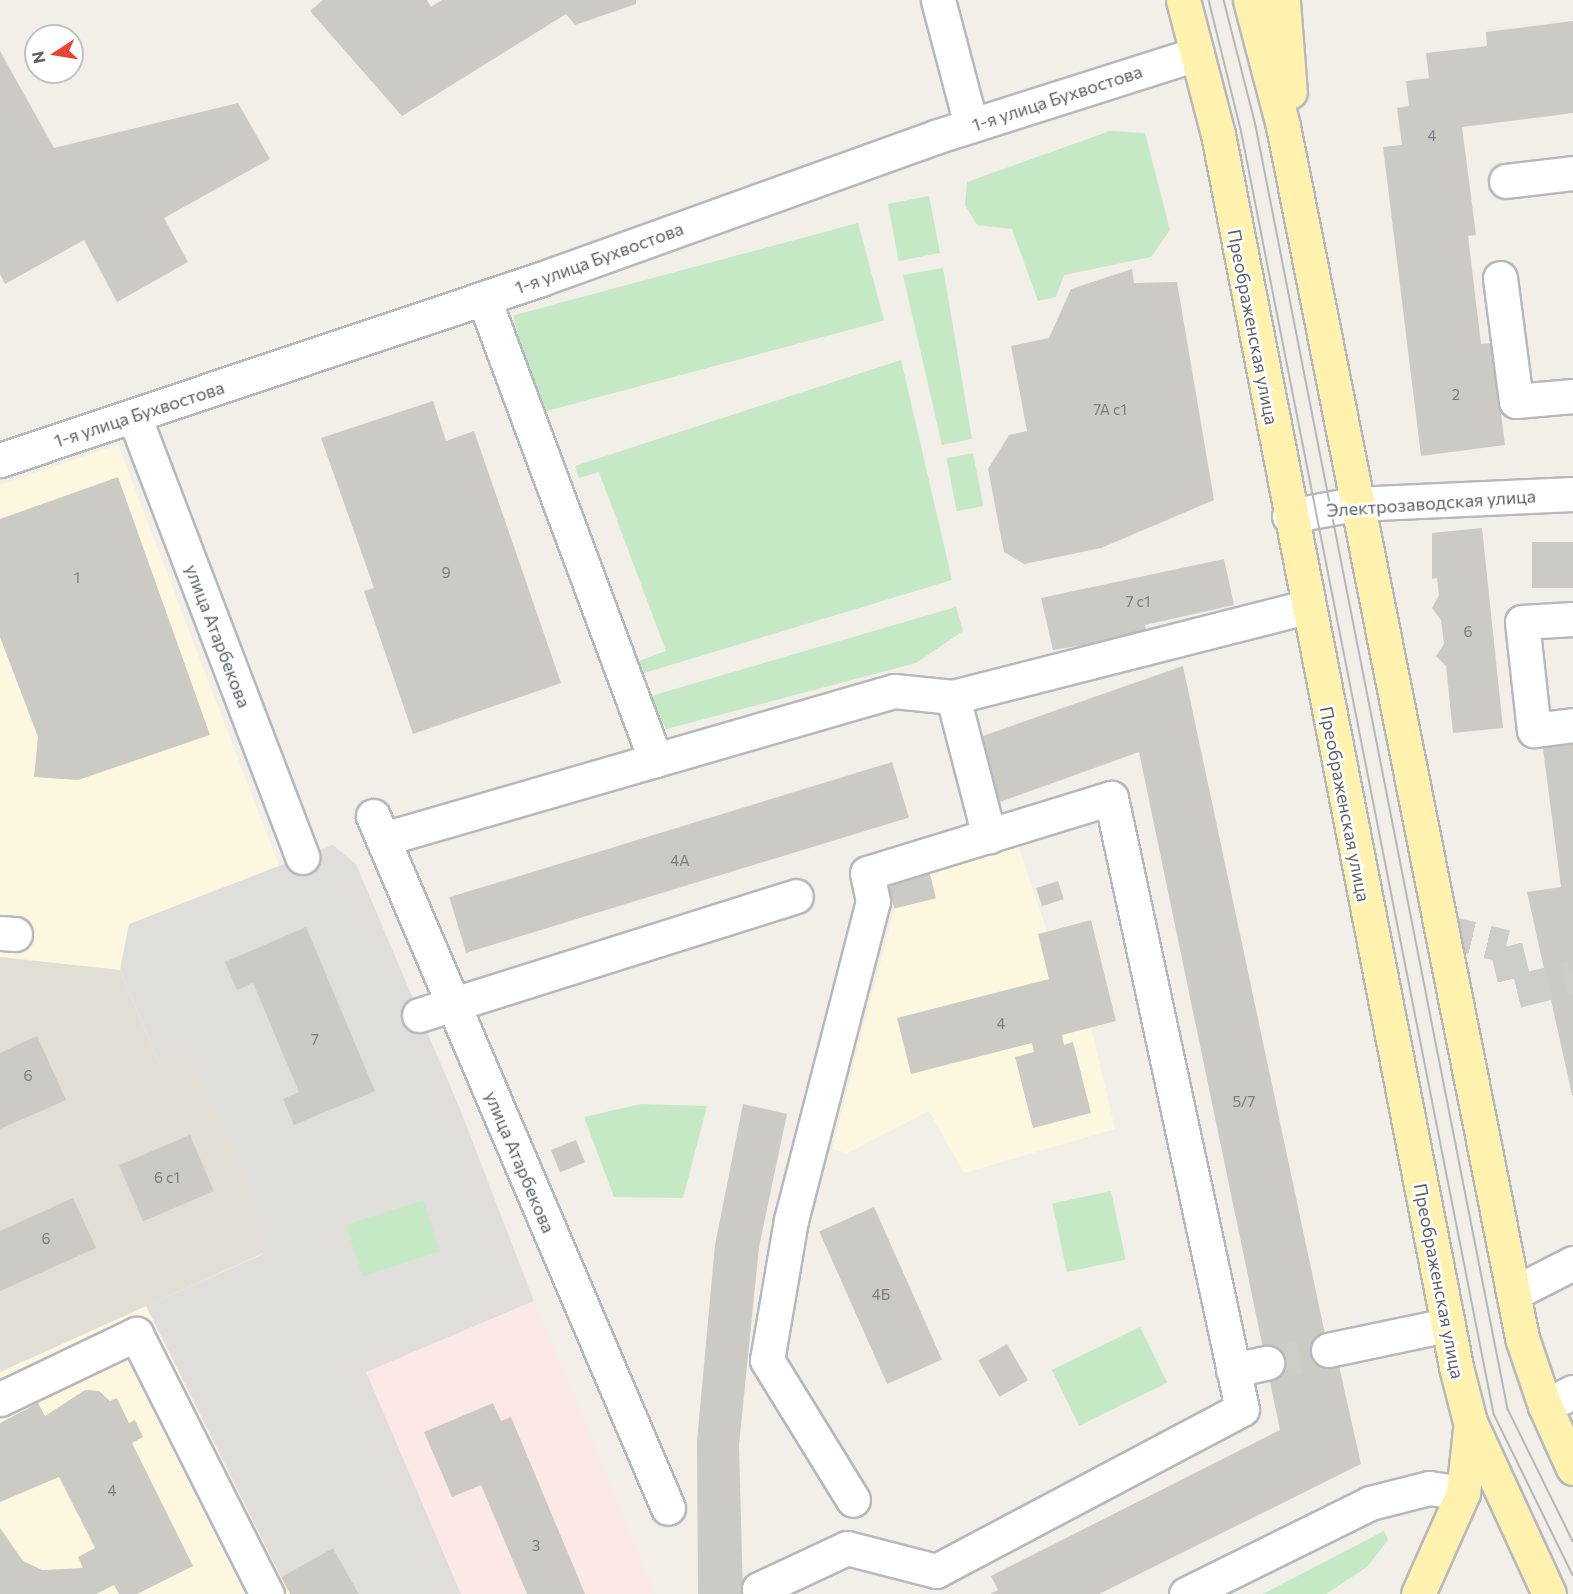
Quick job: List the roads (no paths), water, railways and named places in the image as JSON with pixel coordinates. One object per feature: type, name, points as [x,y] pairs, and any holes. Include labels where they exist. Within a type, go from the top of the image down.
[{"type":"main road","name":"Преображенская улица","points":[[1183,0],[1218,134],[1306,607],[1447,1324],[1470,1422],[1549,1594]]},
{"type":"main road","points":[[1250,0],[1282,119],[1354,504],[1522,1338],[1561,1419],[1573,1468]]},
{"type":"main road","points":[[1282,119],[1291,95],[1287,1]]},
{"type":"main road","points":[[1418,1594],[1462,1493],[1470,1462],[1470,1422]]},
{"type":"street","points":[[938,0],[971,125]]},
{"type":"street","name":"1-я улица Бухвостова","points":[[0,460],[484,298],[971,125],[1197,54]]},
{"type":"street","points":[[1506,181],[1573,173]]},
{"type":"street","points":[[1500,278],[1516,401],[1573,396]]},
{"type":"street","points":[[484,298],[655,760],[894,691],[953,697],[1306,607]]},
{"type":"street","name":"улица Атарбекова","points":[[134,416],[302,857]]},
{"type":"street","name":"Электрозаводская улица","points":[[1289,516],[1354,504],[1573,494]]},
{"type":"street","points":[[1573,619],[1522,622],[1534,730],[1573,725]]},
{"type":"street","points":[[953,697],[990,836]]},
{"type":"street","name":"улица Атарбекова","points":[[655,760],[378,827],[668,1508]]},
{"type":"street","points":[[760,1594],[759,1588],[847,1548],[936,1571],[1242,1409],[1111,798],[867,873],[873,901],[791,1220],[767,1360],[853,1500]]},
{"type":"street","points":[[419,1015],[452,1002],[796,896]]},
{"type":"street","points":[[1514,1293],[1573,1263]]},
{"type":"street","points":[[1328,1350],[1447,1324]]},
{"type":"street","points":[[0,1399],[136,1334],[267,1594]]},
{"type":"street","points":[[1233,1370],[1267,1363]]},
{"type":"street","points":[[1186,1594],[1370,1503],[1429,1488],[1462,1493]]},
{"type":"tunnel","points":[[1440,930],[1506,946],[1517,991],[1573,977]]},
{"type":"tunnel","points":[[1267,1363],[1328,1350]]},
{"type":"tram line","points":[[1209,0],[1241,129],[1494,1414],[1573,1575]]},
{"type":"tram line","points":[[1224,0],[1256,126],[1508,1409],[1573,1541]]}]
